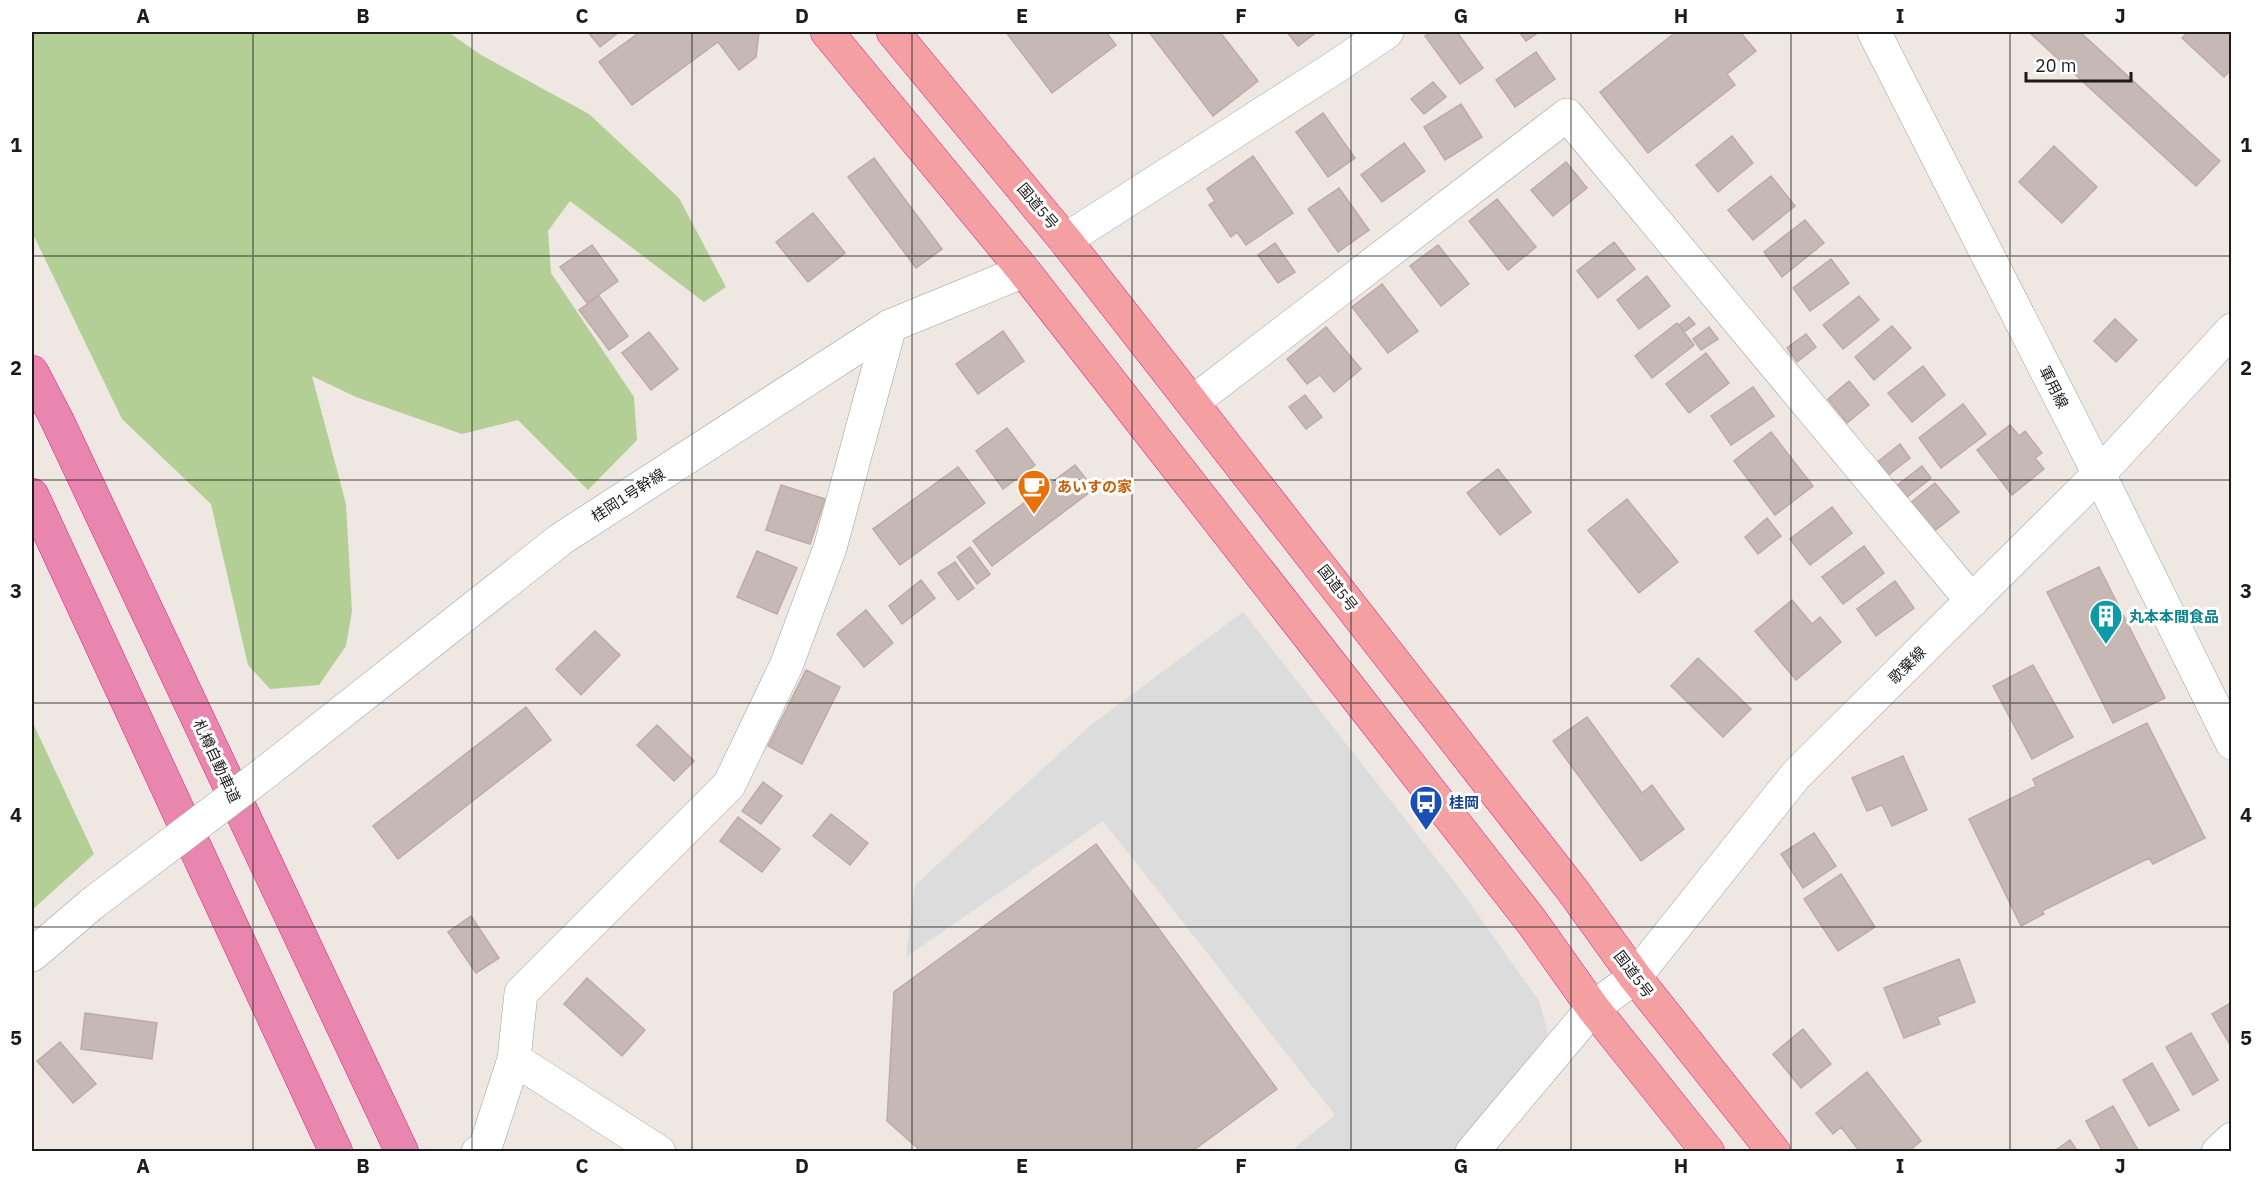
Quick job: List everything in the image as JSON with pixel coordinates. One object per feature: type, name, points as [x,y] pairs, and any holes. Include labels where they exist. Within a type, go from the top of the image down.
[{"type":"highway","points":[[828,32],[850,62],[1024,271],[1532,922],[1593,1008],[1708,1152]]},
{"type":"highway","name":"国道5号","points":[[893,32],[1065,240],[1193,402],[1573,891],[1635,977],[1774,1152]]},
{"type":"highway","name":"札樽自動車道","points":[[32,372],[57,420],[402,1152]]},
{"type":"highway","points":[[32,495],[332,1144]]},
{"type":"street","points":[[1065,240],[1387,32]]},
{"type":"street","name":"軍用線","points":[[1874,32],[2099,474],[2232,743]]},
{"type":"street","points":[[1193,402],[1566,115],[1972,601]]},
{"type":"street","name":"桂岡1号幹線","points":[[32,955],[93,903],[266,772],[561,539],[890,326],[1024,271]]},
{"type":"street","points":[[478,1152],[485,1148],[514,1059],[521,993],[729,785],[786,666],[830,548],[890,326]]},
{"type":"street","name":"歌棄線","points":[[1472,1152],[1593,1008],[1635,977],[1797,775],[2099,474],[2230,334]]},
{"type":"street","points":[[514,1059],[659,1152]]},
{"type":"street","points":[[2218,1152],[2232,1139]]},
{"type":"green space","points":[[32,32],[448,32],[481,55],[589,114],[679,198],[726,287],[704,302],[570,201],[548,231],[551,273],[634,397],[637,440],[588,490],[518,420],[462,434],[356,397],[312,376],[346,504],[352,611],[346,646],[319,685],[270,689],[248,665],[211,504],[122,419],[32,232]]},
{"type":"green space","points":[[32,721],[94,854],[32,910]]},
{"type":"shaded area","points":[[1243,612],[1459,888],[1539,1001],[1549,1037],[1457,1151],[1291,1151],[1335,1115],[1103,821],[906,957],[915,885],[1091,725]]},
{"type":"building","points":[[588,32],[619,32],[600,47]]},
{"type":"building","points":[[640,32],[759,32],[756,57],[739,70],[718,42],[632,105],[599,62]]},
{"type":"building","points":[[1006,32],[1106,32],[1116,45],[1052,93]]},
{"type":"building","points":[[1149,32],[1220,32],[1258,81],[1213,116]]},
{"type":"building","points":[[1287,32],[1317,32],[1298,46]]},
{"type":"building","points":[[1431,32],[1457,32],[1483,68],[1460,84],[1425,36]]},
{"type":"building","points":[[1519,32],[1539,32],[1526,41]]},
{"type":"building","points":[[1676,32],[1740,32],[1756,51],[1727,74],[1735,85],[1648,153],[1600,92]]},
{"type":"building","points":[[2029,32],[2080,32],[2220,161],[2196,186]]},
{"type":"building","points":[[2188,32],[2232,32],[2232,69],[2224,77],[2182,38]]},
{"type":"building","points":[[1536,52],[1555,79],[1515,107],[1496,80]]},
{"type":"building","points":[[1433,82],[1446,97],[1424,114],[1411,99]]},
{"type":"building","points":[[1461,104],[1482,137],[1445,160],[1424,127]]},
{"type":"building","points":[[1323,113],[1355,158],[1328,177],[1296,132]]},
{"type":"building","points":[[1732,136],[1753,163],[1718,192],[1696,165]]},
{"type":"building","points":[[1404,143],[1425,171],[1382,202],[1361,175]]},
{"type":"building","points":[[2054,146],[2097,187],[2062,223],[2019,182]]},
{"type":"building","points":[[1253,156],[1293,213],[1246,245],[1237,232],[1231,237],[1209,205],[1215,201],[1207,189]]},
{"type":"building","points":[[874,158],[942,249],[916,268],[848,177]]},
{"type":"building","points":[[1566,162],[1587,188],[1553,216],[1531,190]]},
{"type":"building","points":[[1771,176],[1795,206],[1753,240],[1728,210]]},
{"type":"building","points":[[1339,188],[1369,230],[1338,252],[1308,209]]},
{"type":"building","points":[[1497,199],[1536,247],[1508,270],[1469,221]]},
{"type":"building","points":[[813,213],[845,253],[808,282],[776,242]]},
{"type":"building","points":[[1805,220],[1824,243],[1782,277],[1764,252]]},
{"type":"building","points":[[1614,242],[1635,269],[1598,298],[1577,271]]},
{"type":"building","points":[[1275,243],[1295,272],[1278,283],[1258,255]]},
{"type":"building","points":[[592,245],[618,281],[587,303],[560,267]]},
{"type":"building","points":[[1438,245],[1469,284],[1441,306],[1410,266]]},
{"type":"building","points":[[1831,259],[1849,283],[1810,311],[1793,288]]},
{"type":"building","points":[[1647,276],[1670,306],[1639,329],[1617,300]]},
{"type":"building","points":[[1382,284],[1418,331],[1388,353],[1352,307]]},
{"type":"building","points":[[599,296],[628,336],[609,350],[579,310]]},
{"type":"building","points":[[1859,296],[1879,320],[1843,349],[1823,325]]},
{"type":"building","points":[[1689,317],[1695,324],[1684,332],[1679,325]]},
{"type":"building","points":[[2115,319],[2137,340],[2116,362],[2094,341]]},
{"type":"building","points":[[1677,323],[1694,345],[1652,378],[1635,356]]},
{"type":"building","points":[[1892,326],[1911,348],[1874,380],[1855,357]]},
{"type":"building","points":[[1326,327],[1361,369],[1334,392],[1320,375],[1307,384],[1287,359]]},
{"type":"building","points":[[1709,327],[1718,339],[1701,350],[1693,339]]},
{"type":"building","points":[[1003,331],[1024,361],[978,394],[956,364]]},
{"type":"building","points":[[649,332],[678,369],[651,390],[622,353]]},
{"type":"building","points":[[1806,334],[1816,347],[1797,362],[1787,348]]},
{"type":"building","points":[[1706,353],[1729,383],[1689,413],[1666,384]]},
{"type":"building","points":[[1923,366],[1945,395],[1912,422],[1888,393]]},
{"type":"building","points":[[1849,381],[1869,405],[1847,423],[1828,399]]},
{"type":"building","points":[[1753,387],[1774,416],[1731,445],[1711,416]]},
{"type":"building","points":[[1305,395],[1322,417],[1306,429],[1289,407]]},
{"type":"building","points":[[1963,404],[1986,434],[1941,468],[1919,438]]},
{"type":"building","points":[[2010,425],[2019,436],[2025,431],[2042,453],[2035,458],[2044,469],[2012,495],[1977,450]]},
{"type":"building","points":[[1007,428],[1035,465],[1003,489],[976,451]]},
{"type":"building","points":[[1771,432],[1813,486],[1775,515],[1734,461]]},
{"type":"building","points":[[1900,444],[1910,458],[1887,476],[1876,463]]},
{"type":"building","name":"あいすの家","points":[[1075,465],[1094,489],[992,566],[973,541]]},
{"type":"building","points":[[1922,466],[1931,478],[1906,498],[1896,486]]},
{"type":"building","points":[[958,467],[985,503],[900,565],[873,529]]},
{"type":"building","points":[[1498,469],[1531,512],[1500,535],[1467,493]]},
{"type":"building","points":[[1935,483],[1959,512],[1933,532],[1910,503]]},
{"type":"building","points":[[781,485],[825,499],[810,544],[766,530]]},
{"type":"building","points":[[1627,499],[1678,562],[1639,593],[1588,530]]},
{"type":"building","points":[[1832,507],[1852,533],[1810,565],[1790,539]]},
{"type":"building","points":[[1767,518],[1781,536],[1758,554],[1745,537]]},
{"type":"building","points":[[1864,546],[1884,573],[1843,604],[1822,577]]},
{"type":"building","points":[[970,547],[990,574],[977,584],[957,557]]},
{"type":"building","points":[[757,551],[797,568],[777,614],[737,597]]},
{"type":"building","points":[[955,562],[974,588],[958,600],[938,573]]},
{"type":"building","name":"丸本本間食品","points":[[2099,567],[2165,698],[2113,723],[2047,592]]},
{"type":"building","points":[[921,580],[935,598],[902,624],[889,606]]},
{"type":"building","points":[[1895,581],[1914,608],[1876,636],[1857,609]]},
{"type":"building","points":[[1792,600],[1812,624],[1820,617],[1841,642],[1796,680],[1755,631]]},
{"type":"building","points":[[866,610],[893,643],[864,667],[837,634]]},
{"type":"building","points":[[595,631],[620,655],[581,695],[556,669]]},
{"type":"building","points":[[1698,658],[1751,709],[1723,737],[1671,686]]},
{"type":"building","points":[[2033,665],[2073,737],[2032,759],[1993,686]]},
{"type":"building","points":[[806,670],[840,687],[802,764],[768,746]]},
{"type":"building","points":[[526,707],[551,740],[398,859],[373,826]]},
{"type":"building","points":[[1587,717],[1642,793],[1652,785],[1684,829],[1641,861],[1553,741]]},
{"type":"building","points":[[2147,723],[2205,838],[2153,864],[2149,858],[2042,911],[2044,914],[2021,926],[1969,819],[2036,786],[2033,779]]},
{"type":"building","points":[[657,725],[694,761],[674,781],[637,745]]},
{"type":"building","points":[[1903,756],[1927,810],[1892,826],[1882,805],[1867,811],[1852,778]]},
{"type":"building","points":[[763,782],[782,796],[761,824],[742,811]]},
{"type":"building","points":[[831,814],[868,843],[850,865],[813,836]]},
{"type":"building","points":[[738,817],[780,849],[762,872],[720,841]]},
{"type":"building","points":[[1814,833],[1836,866],[1803,888],[1781,854]]},
{"type":"building","points":[[1096,844],[1277,1089],[1191,1152],[922,1152],[887,1121],[894,992]]},
{"type":"building","points":[[1841,874],[1875,927],[1838,951],[1804,899]]},
{"type":"building","points":[[471,916],[499,958],[476,973],[448,932]]},
{"type":"building","points":[[1959,959],[1975,1002],[1937,1017],[1940,1024],[1904,1038],[1884,988]]},
{"type":"building","points":[[587,978],[645,1030],[622,1056],[564,1004]]},
{"type":"building","points":[[2232,1002],[2232,1048],[2212,1014]]},
{"type":"building","points":[[85,1013],[157,1023],[152,1059],[81,1049]]},
{"type":"building","points":[[1803,1029],[1831,1064],[1801,1088],[1773,1054]]},
{"type":"building","points":[[2191,1033],[2218,1080],[2193,1095],[2166,1047]]},
{"type":"building","points":[[60,1042],[96,1084],[73,1103],[37,1061]]},
{"type":"building","points":[[2152,1063],[2179,1110],[2149,1126],[2123,1080]]},
{"type":"building","points":[[1867,1072],[1921,1141],[1908,1152],[1860,1152],[1841,1127],[1833,1134],[1816,1113]]},
{"type":"building","points":[[2113,1106],[2138,1150],[2135,1152],[2103,1152],[2086,1121]]},
{"type":"building","points":[[2070,1140],[2078,1152],[2053,1152]]},
{"type":"place","name":"あいすの家","points":[[1034,515]]},
{"type":"place","name":"丸本本間食品","points":[[2106,645]]},
{"type":"place","name":"桂岡","points":[[1426,831]]}]
